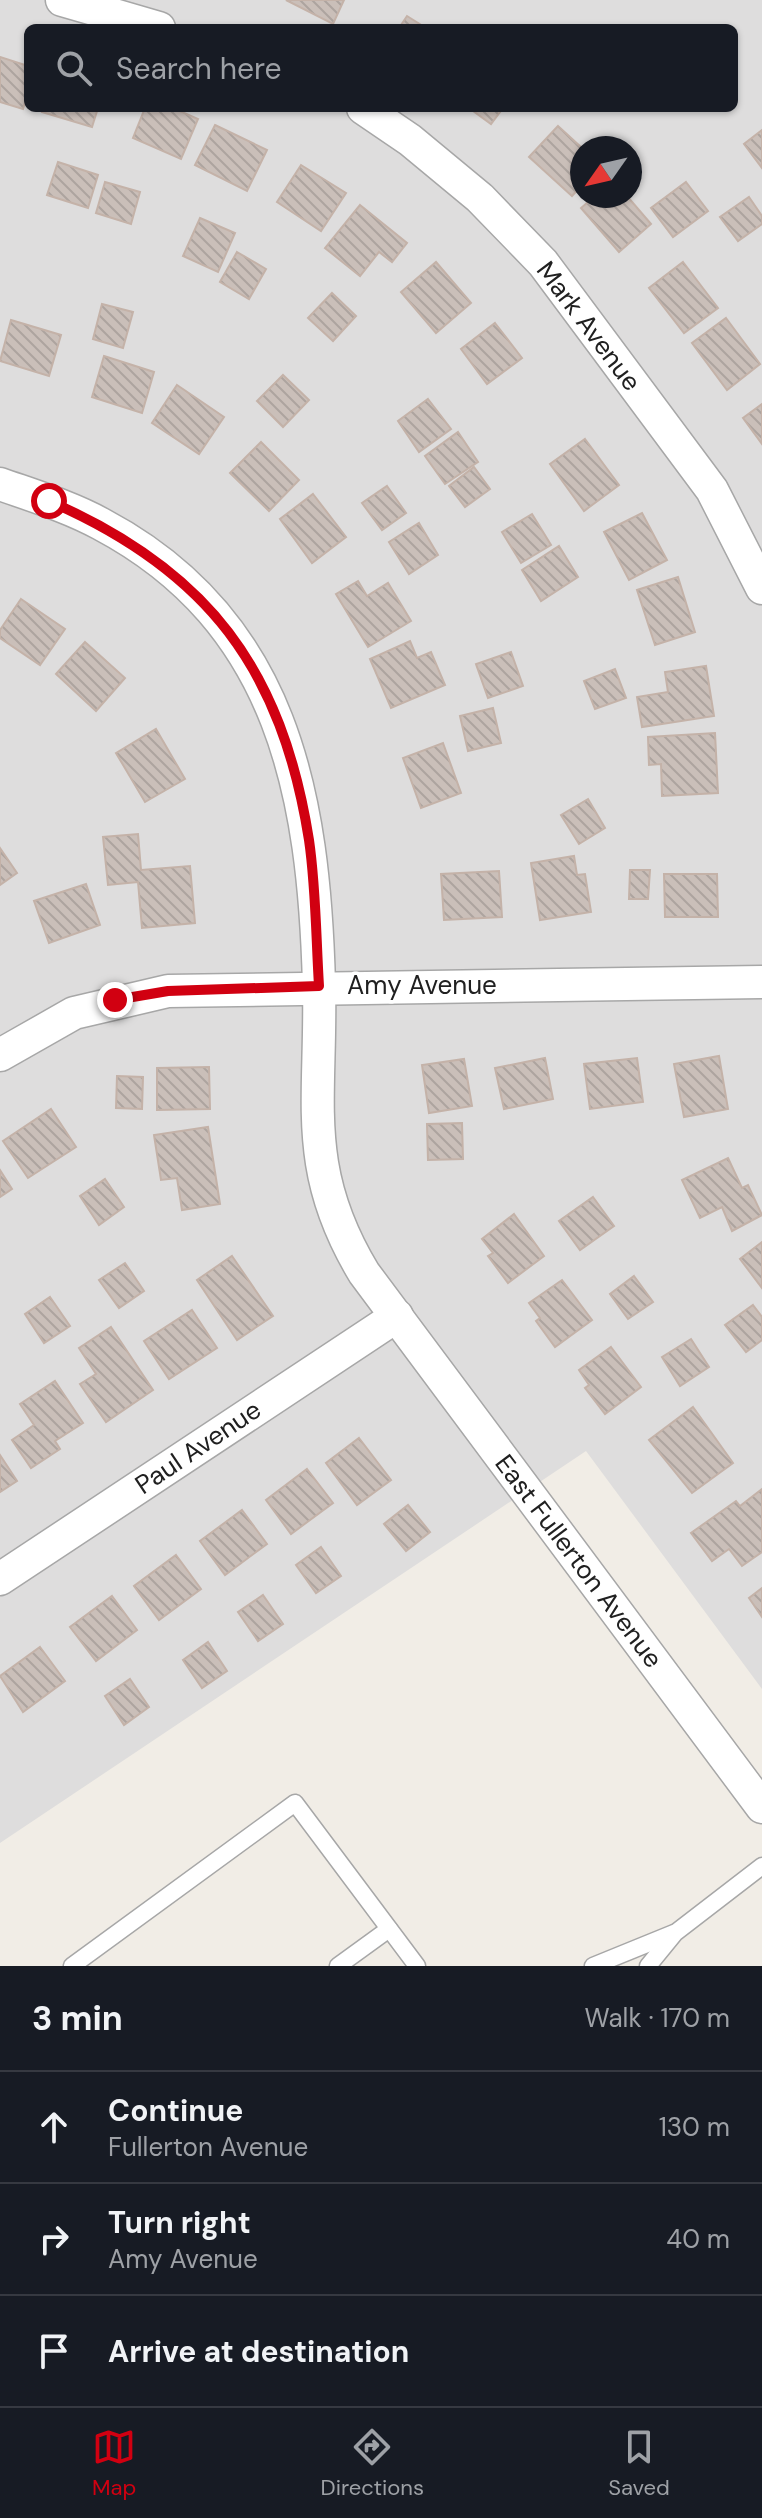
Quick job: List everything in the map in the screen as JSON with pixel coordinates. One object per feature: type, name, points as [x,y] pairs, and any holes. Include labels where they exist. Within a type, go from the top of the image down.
[{"type":"street","points":[[62,0],[145,24]]},
{"type":"street","name":"Mark Avenue","points":[[369,112],[410,140],[480,198],[543,263],[712,490],[762,588]]},
{"type":"street","name":"East Fullerton Avenue","points":[[0,484],[101,524],[144,550],[187,584],[242,650],[282,726],[295,771],[309,842],[319,986],[316,1120],[328,1197],[348,1246],[762,1807]]},
{"type":"street","name":"Amy Avenue","points":[[0,1055],[74,1013],[115,1000],[168,991],[319,986],[762,982]]},
{"type":"street","name":"Paul Avenue","points":[[0,1579],[397,1316]]},
{"type":"lane","points":[[72,1966],[295,1803],[417,1966]]},
{"type":"lane","points":[[648,1966],[675,1933],[762,1866]]},
{"type":"lane","points":[[338,1966],[389,1929]]},
{"type":"lane","points":[[593,1966],[675,1933]]},
{"type":"shaded area","points":[[0,0],[762,0],[762,1689],[586,1451],[0,1843]]},
{"type":"building","points":[[286,0],[344,0],[333,24]]},
{"type":"building","points":[[407,16],[420,24],[402,24]]},
{"type":"building","points":[[0,57],[24,65],[24,106],[23,109],[0,102]]},
{"type":"building","points":[[42,112],[97,112],[92,127]]},
{"type":"building","points":[[143,112],[182,112],[198,119],[181,159],[133,138]]},
{"type":"building","points":[[474,112],[500,112],[491,124]]},
{"type":"building","points":[[215,125],[267,150],[247,191],[195,165]]},
{"type":"building","points":[[558,126],[570,137],[570,194],[529,157]]},
{"type":"building","points":[[762,130],[762,168],[744,144]]},
{"type":"building","points":[[58,162],[98,175],[88,208],[47,195]]},
{"type":"building","points":[[301,165],[346,193],[321,231],[277,202]]},
{"type":"building","points":[[105,182],[140,192],[131,224],[96,213]]},
{"type":"building","points":[[686,182],[708,211],[673,237],[651,208]]},
{"type":"building","points":[[749,197],[762,216],[762,224],[738,241],[720,217]]},
{"type":"building","points":[[360,205],[407,243],[392,262],[379,252],[360,276],[325,248]]},
{"type":"building","points":[[581,208],[637,208],[651,224],[619,252]]},
{"type":"building","points":[[200,218],[235,233],[218,272],[183,256]]},
{"type":"building","points":[[237,252],[266,269],[249,299],[220,282]]},
{"type":"building","points":[[436,262],[471,303],[436,333],[401,292]]},
{"type":"building","points":[[683,262],[718,308],[684,333],[649,288]]},
{"type":"building","points":[[332,293],[356,316],[333,341],[308,318]]},
{"type":"building","points":[[102,304],[133,312],[123,348],[93,339]]},
{"type":"building","points":[[726,318],[760,364],[727,390],[692,343]]},
{"type":"building","points":[[11,320],[61,335],[49,376],[0,361]]},
{"type":"building","points":[[495,323],[522,358],[487,384],[461,349]]},
{"type":"building","points":[[104,356],[154,372],[142,413],[92,397]]},
{"type":"building","points":[[283,375],[309,400],[283,427],[257,401]]},
{"type":"building","points":[[177,385],[224,417],[199,454],[152,423]]},
{"type":"building","points":[[428,399],[451,429],[419,452],[398,421]]},
{"type":"building","points":[[762,404],[762,444],[743,418]]},
{"type":"building","points":[[458,432],[478,462],[445,484],[425,456]]},
{"type":"building","points":[[585,439],[619,485],[584,511],[550,464]]},
{"type":"building","points":[[261,442],[299,480],[269,511],[230,473]]},
{"type":"building","points":[[474,467],[490,489],[465,507],[449,486]]},
{"type":"building","points":[[387,486],[406,513],[382,530],[362,503]]},
{"type":"building","points":[[313,494],[346,537],[312,563],[280,519]]},
{"type":"building","points":[[642,513],[667,560],[629,580],[604,532]]},
{"type":"building","points":[[532,514],[551,545],[521,563],[502,532]]},
{"type":"building","points":[[419,523],[438,555],[409,574],[389,542]]},
{"type":"building","points":[[559,546],[578,577],[541,601],[522,570]]},
{"type":"building","points":[[678,577],[695,632],[655,645],[637,590]]},
{"type":"building","points":[[358,581],[367,596],[388,583],[411,621],[368,647],[336,594]]},
{"type":"building","points":[[21,599],[65,629],[40,665],[0,638],[0,630]]},
{"type":"building","points":[[410,641],[417,658],[431,652],[445,685],[391,708],[370,659]]},
{"type":"building","points":[[85,642],[125,678],[96,711],[56,674]]},
{"type":"building","points":[[511,652],[523,686],[488,698],[476,664]]},
{"type":"building","points":[[706,666],[714,716],[642,727],[637,697],[668,692],[665,672]]},
{"type":"building","points":[[615,669],[626,698],[595,709],[584,681]]},
{"type":"building","points":[[493,708],[501,743],[468,751],[460,716]]},
{"type":"building","points":[[156,729],[185,779],[145,802],[116,753]]},
{"type":"building","points":[[715,733],[718,793],[662,796],[661,764],[649,765],[648,737]]},
{"type":"building","points":[[443,743],[461,793],[421,808],[403,758]]},
{"type":"building","points":[[588,799],[605,828],[579,844],[561,815]]},
{"type":"building","points":[[138,834],[141,870],[190,866],[195,923],[142,928],[138,882],[108,885],[103,837]]},
{"type":"building","points":[[0,848],[17,873],[0,885]]},
{"type":"building","points":[[574,856],[577,875],[585,874],[591,912],[540,920],[531,863]]},
{"type":"building","points":[[630,870],[650,870],[648,899],[629,899]]},
{"type":"building","points":[[499,871],[502,917],[444,920],[441,874]]},
{"type":"building","points":[[664,874],[717,874],[718,917],[665,917]]},
{"type":"building","points":[[86,884],[100,925],[49,943],[34,901]]},
{"type":"building","points":[[719,1056],[728,1109],[684,1117],[674,1064]]},
{"type":"building","points":[[545,1058],[553,1099],[504,1109],[495,1068]]},
{"type":"building","points":[[637,1058],[643,1102],[590,1109],[584,1064]]},
{"type":"building","points":[[464,1059],[472,1106],[429,1113],[422,1065]]},
{"type":"building","points":[[209,1067],[210,1109],[157,1110],[157,1068]]},
{"type":"building","points":[[117,1076],[143,1077],[142,1109],[116,1108]]},
{"type":"building","points":[[51,1109],[76,1147],[28,1178],[3,1141]]},
{"type":"building","points":[[462,1123],[463,1159],[428,1160],[427,1124]]},
{"type":"building","points":[[208,1127],[220,1204],[182,1210],[177,1178],[161,1180],[154,1135]]},
{"type":"building","points":[[728,1158],[742,1188],[748,1185],[762,1215],[732,1231],[722,1207],[700,1218],[682,1180]]},
{"type":"building","points":[[0,1170],[12,1189],[0,1197]]},
{"type":"building","points":[[105,1179],[124,1207],[99,1225],[80,1196]]},
{"type":"building","points":[[593,1197],[614,1226],[580,1250],[559,1221]]},
{"type":"building","points":[[514,1214],[544,1256],[508,1283],[488,1256],[493,1253],[482,1239]]},
{"type":"building","points":[[762,1242],[762,1288],[740,1259]]},
{"type":"building","points":[[232,1256],[273,1316],[237,1340],[197,1280]]},
{"type":"building","points":[[125,1263],[144,1291],[119,1308],[99,1280]]},
{"type":"building","points":[[634,1276],[653,1302],[628,1319],[610,1294]]},
{"type":"building","points":[[562,1280],[592,1320],[555,1347],[536,1321],[540,1318],[529,1303]]},
{"type":"building","points":[[50,1297],[70,1326],[44,1343],[25,1314]]},
{"type":"building","points":[[753,1305],[762,1317],[762,1340],[746,1352],[725,1325]]},
{"type":"building","points":[[192,1310],[217,1348],[169,1379],[144,1341]]},
{"type":"building","points":[[111,1327],[153,1390],[106,1422],[80,1384],[96,1374],[79,1348]]},
{"type":"building","points":[[691,1339],[709,1367],[680,1386],[662,1357]]},
{"type":"building","points":[[611,1347],[641,1387],[605,1414],[585,1388],[589,1385],[579,1370]]},
{"type":"building","points":[[55,1381],[83,1423],[55,1441],[60,1449],[31,1468],[12,1440],[34,1425],[20,1404]]},
{"type":"building","points":[[693,1407],[733,1463],[692,1493],[649,1440]]},
{"type":"building","points":[[359,1438],[391,1480],[357,1505],[326,1463]]},
{"type":"building","points":[[0,1455],[17,1481],[0,1492]]},
{"type":"building","points":[[307,1469],[333,1503],[291,1534],[266,1500]]},
{"type":"building","points":[[762,1489],[762,1552],[742,1566],[729,1549],[712,1561],[691,1533],[736,1501],[740,1506]]},
{"type":"building","points":[[408,1505],[430,1532],[406,1551],[384,1524]]},
{"type":"building","points":[[242,1510],[267,1544],[225,1575],[200,1541]]},
{"type":"building","points":[[321,1547],[341,1576],[316,1593],[296,1565]]},
{"type":"building","points":[[176,1555],[201,1589],[159,1620],[134,1586]]},
{"type":"building","points":[[762,1588],[762,1617],[749,1598]]},
{"type":"building","points":[[263,1595],[283,1624],[258,1641],[238,1612]]},
{"type":"building","points":[[112,1596],[137,1630],[96,1661],[70,1627]]},
{"type":"building","points":[[208,1642],[227,1671],[202,1688],[183,1660]]},
{"type":"building","points":[[40,1647],[65,1681],[23,1712],[0,1676]]},
{"type":"building","points":[[130,1679],[149,1707],[124,1725],[105,1696]]},
{"type":"route","points":[[49,501],[101,524],[144,550],[187,584],[222,622],[242,650],[282,726],[295,771],[309,842],[319,986],[168,991],[115,1000]]}]
